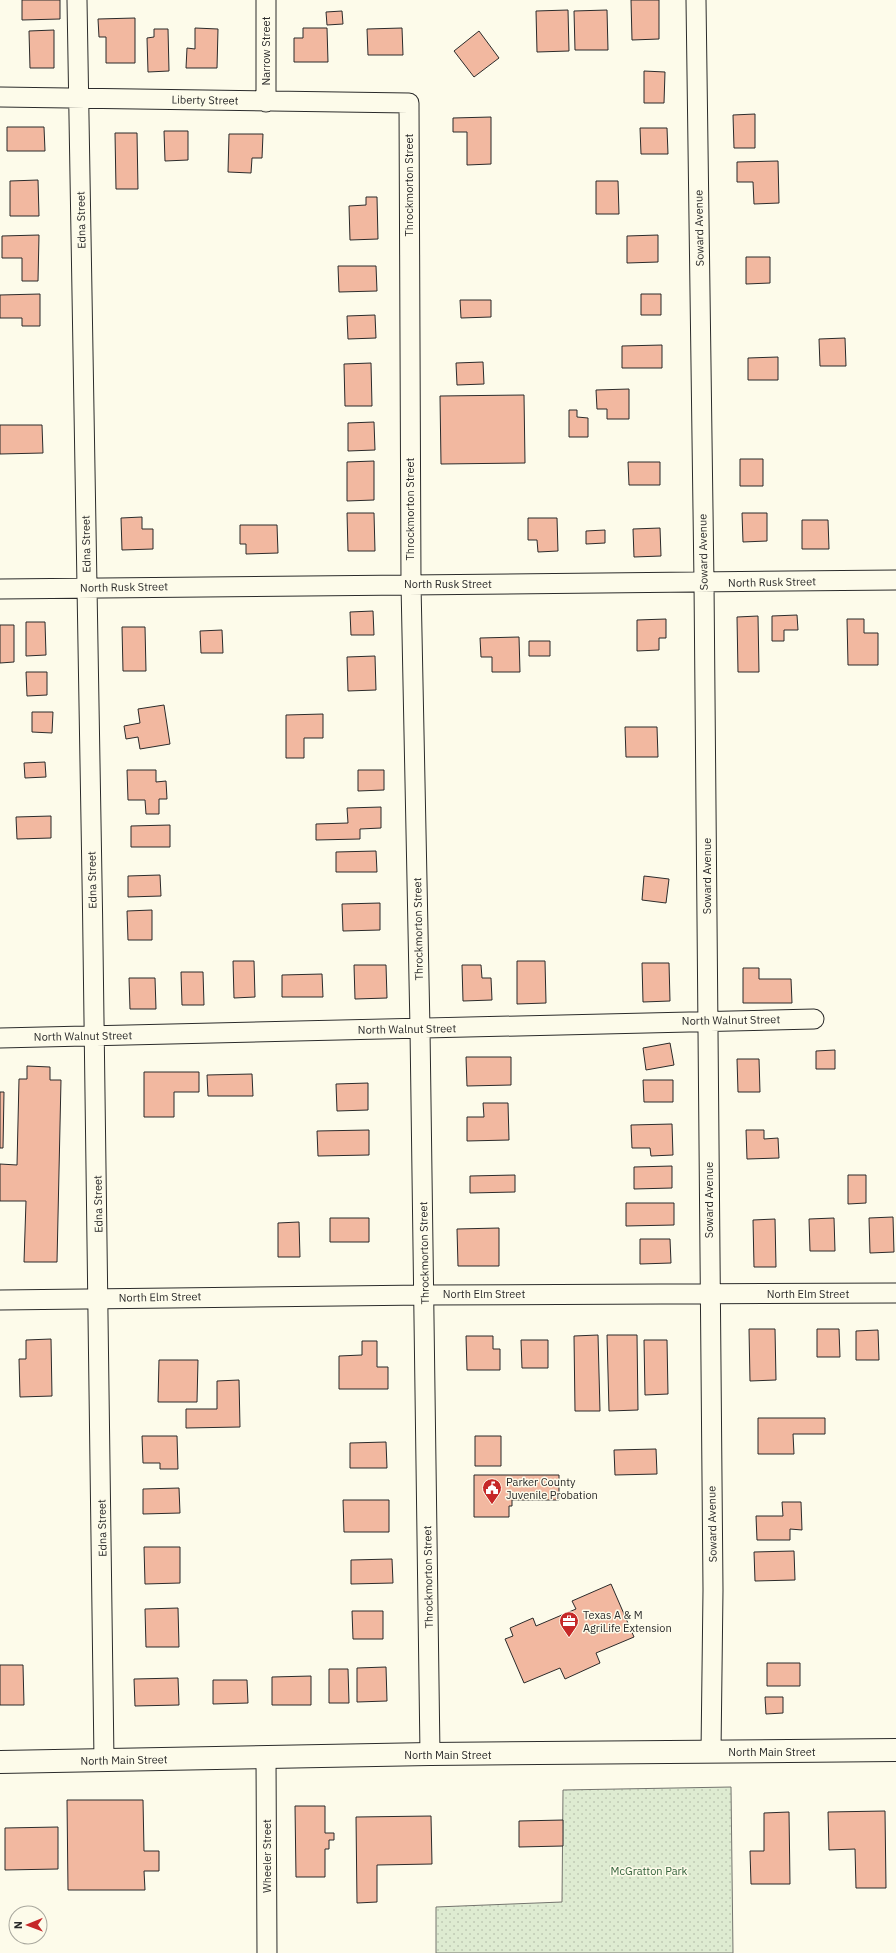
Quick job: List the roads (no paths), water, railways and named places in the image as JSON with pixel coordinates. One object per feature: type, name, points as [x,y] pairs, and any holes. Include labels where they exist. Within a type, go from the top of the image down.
[{"type":"main road","name":"North Main Street","points":[[0,1762],[266,1759],[430,1754],[896,1750]]},
{"type":"street","name":"Edna Street","points":[[77,0],[93,1035],[100,1298],[104,1760]]},
{"type":"street","name":"Narrow Street","points":[[266,0],[266,102]]},
{"type":"street","name":"Soward Avenue","points":[[696,0],[704,583],[709,1294],[713,1590],[711,1752]]},
{"type":"street","name":"Liberty Street","points":[[0,97],[409,103]]},
{"type":"street","name":"Throckmorton Street","points":[[409,103],[410,584],[425,1295],[430,1754]]},
{"type":"street","name":"North Rusk Street","points":[[0,589],[896,580]]},
{"type":"street","name":"North Walnut Street","points":[[0,1038],[814,1019]]},
{"type":"street","name":"North Elm Street","points":[[0,1300],[425,1295],[896,1293]]},
{"type":"street","name":"Wheeler Street","points":[[266,1759],[267,1953]]},
{"type":"place","name":"Parker County Juvenile Probation","points":[[492,1505]]},
{"type":"place","name":"Texas A & M AgriLife Extension","points":[[569,1638]]},
{"type":"park label","name":"McGratton Park","points":[[649,1871]]}]
